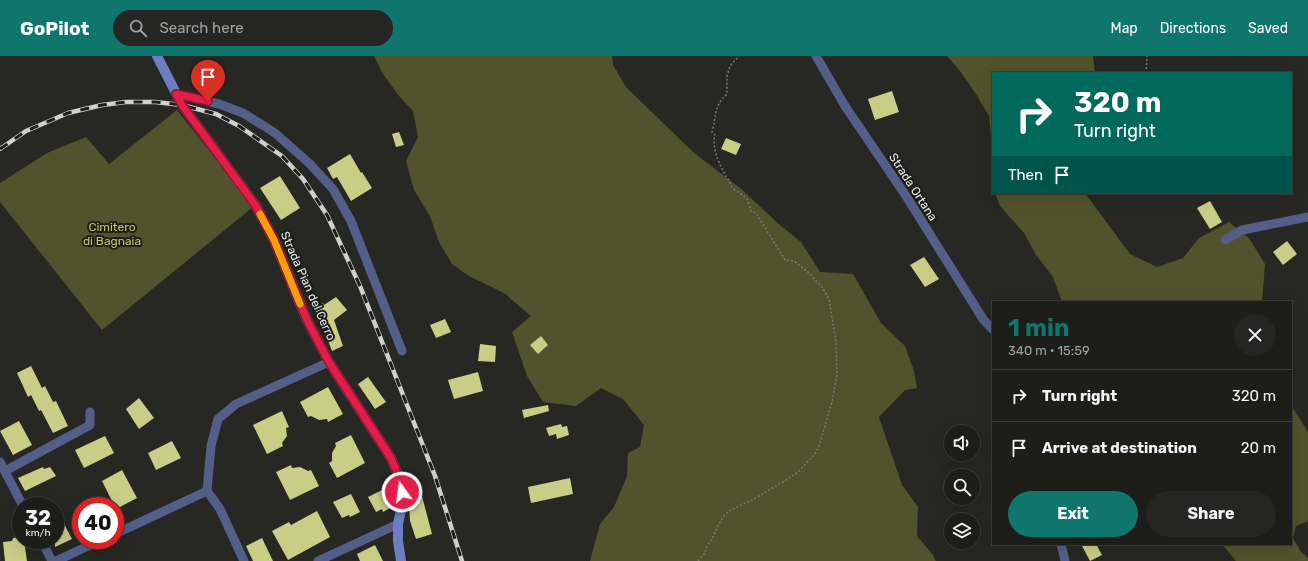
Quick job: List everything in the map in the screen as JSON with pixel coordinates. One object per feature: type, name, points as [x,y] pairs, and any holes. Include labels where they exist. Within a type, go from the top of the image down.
[{"type":"street","name":"Strada Pian del Cerro","points":[[157,56],[182,105],[256,206],[274,240],[307,320],[329,362],[391,458],[401,482],[403,501],[398,524],[398,541],[401,561]]},
{"type":"street","name":"Strada Ortana","points":[[816,56],[845,106],[906,196],[982,319],[992,329]]},
{"type":"street","points":[[176,94],[219,104],[243,113],[276,133],[310,164],[333,189],[351,221],[402,351]]},
{"type":"street","points":[[1225,240],[1242,230],[1308,217]]},
{"type":"street","points":[[244,561],[220,509],[207,491],[211,446],[218,419],[236,404],[329,362]]},
{"type":"street","points":[[5,471],[90,425],[90,412]]},
{"type":"street","points":[[0,462],[18,497]]},
{"type":"street","points":[[124,530],[207,491]]},
{"type":"street","points":[[318,561],[398,524]]},
{"type":"street","points":[[1061,545],[1065,561]]},
{"type":"street","points":[[46,549],[52,561]]},
{"type":"street","points":[[56,561],[82,549]]},
{"type":"path","points":[[698,561],[705,553],[707,545],[712,539],[722,518],[729,511],[754,499],[783,482],[798,472],[815,454],[819,446],[832,402],[838,374],[835,335],[829,299],[822,287],[809,272],[794,261],[785,260],[756,213],[751,211],[746,199],[732,187],[722,166],[717,160],[713,141],[715,135],[712,132],[714,118],[719,102],[727,94],[727,76],[730,66],[739,56]]},
{"type":"path","points":[[1146,72],[1147,56]]},
{"type":"green space","points":[[374,56],[612,56],[613,65],[626,87],[693,152],[740,188],[781,226],[801,242],[820,272],[853,274],[881,323],[905,346],[914,371],[917,388],[905,390],[879,417],[902,485],[918,507],[917,536],[933,555],[936,561],[590,561],[600,524],[614,507],[627,476],[628,453],[640,447],[644,425],[623,399],[601,388],[576,406],[543,402],[527,376],[512,332],[531,316],[504,293],[469,276],[452,264],[439,242],[430,216],[414,190],[406,161],[418,137],[413,111],[399,96],[383,74]]},
{"type":"green space","points":[[947,56],[1093,56],[1095,72],[992,72],[992,148],[989,116],[960,71]]},
{"type":"green space","name":"Cimitero di Bagnaia","points":[[177,110],[253,207],[102,330],[0,202],[0,183],[47,153],[86,137],[109,164]]},
{"type":"green space","points":[[995,194],[1086,194],[1130,254],[1157,267],[1183,258],[1199,238],[1229,222],[1249,238],[1265,264],[1262,301],[1062,301],[1053,277],[1036,255],[1024,233],[1000,206]]},
{"type":"green space","points":[[1292,407],[1308,432],[1308,521],[1296,526],[1293,538],[1301,552],[1308,558],[1308,561],[1236,561],[1223,545],[1292,545]]},
{"type":"building","points":[[892,91],[899,112],[875,120],[868,99]]},
{"type":"building","points":[[399,132],[404,145],[396,147],[392,134]]},
{"type":"building","points":[[726,138],[741,144],[736,155],[721,149]]},
{"type":"building","points":[[350,154],[372,188],[351,201],[337,177],[333,179],[327,168]]},
{"type":"building","points":[[280,176],[300,208],[281,220],[260,188]]},
{"type":"building","points":[[1210,201],[1222,222],[1210,229],[1197,208]]},
{"type":"building","points":[[1287,241],[1297,254],[1283,265],[1273,252]]},
{"type":"building","points":[[924,257],[939,279],[925,287],[910,265]]},
{"type":"building","points":[[336,297],[347,310],[334,320],[343,346],[332,351],[314,308],[323,303],[324,305]]},
{"type":"building","points":[[445,319],[451,332],[436,338],[430,325]]},
{"type":"building","points":[[541,336],[548,345],[538,354],[530,345]]},
{"type":"building","points":[[480,344],[496,346],[495,362],[478,361]]},
{"type":"building","points":[[31,366],[42,388],[45,386],[53,402],[56,401],[68,426],[53,433],[31,395],[28,397],[17,373]]},
{"type":"building","points":[[478,372],[483,391],[454,399],[448,380]]},
{"type":"building","points":[[368,377],[386,402],[375,409],[358,384]]},
{"type":"building","points":[[328,387],[343,414],[328,422],[327,419],[319,420],[311,416],[308,417],[300,402]]},
{"type":"building","points":[[139,398],[154,418],[139,429],[126,409]]},
{"type":"building","points":[[548,405],[549,411],[524,418],[522,410]]},
{"type":"building","points":[[282,411],[289,427],[286,428],[287,436],[282,443],[283,446],[267,454],[253,425]]},
{"type":"building","points":[[19,421],[32,445],[13,455],[0,431]]},
{"type":"building","points":[[561,424],[562,427],[567,426],[569,435],[557,439],[556,434],[549,436],[546,428]]},
{"type":"building","points":[[351,435],[365,463],[337,478],[329,463],[332,461],[332,453],[336,446],[335,443]]},
{"type":"building","points":[[105,436],[114,453],[84,468],[75,450]]},
{"type":"building","points":[[172,441],[181,458],[156,470],[148,453]]},
{"type":"building","points":[[291,465],[292,468],[300,467],[308,471],[311,470],[319,486],[290,500],[276,472]]},
{"type":"building","points":[[43,467],[44,469],[50,467],[56,476],[25,491],[18,478]]},
{"type":"building","points":[[122,470],[137,498],[124,505],[124,497],[110,497],[102,481]]},
{"type":"building","points":[[570,478],[573,494],[531,503],[528,487]]},
{"type":"building","points":[[419,485],[432,534],[416,539],[410,521],[408,489]]},
{"type":"building","points":[[384,489],[392,507],[383,512],[382,509],[376,512],[368,497]]},
{"type":"building","points":[[351,494],[360,512],[350,517],[349,515],[342,518],[333,502]]},
{"type":"building","points":[[317,511],[330,537],[288,560],[272,531],[289,522],[291,525]]},
{"type":"building","points":[[64,524],[72,539],[64,543]]},
{"type":"building","points":[[262,538],[273,561],[253,561],[246,546]]},
{"type":"building","points":[[12,541],[12,549],[25,549],[27,561],[5,561],[3,542]]},
{"type":"building","points":[[375,545],[383,561],[360,561],[357,554]]},
{"type":"building","points":[[1082,545],[1097,545],[1102,555],[1090,561]]},
{"type":"railway","points":[[0,149],[26,131],[68,113],[102,105],[126,102],[155,102],[182,105],[216,114],[239,126],[282,156],[303,179],[327,215],[360,286],[435,476],[462,561]]},
{"type":"slow traffic","points":[[260,214],[274,240],[300,304]]},
{"type":"route","points":[[208,101],[176,94],[182,105],[256,206],[274,240],[307,320],[329,362],[391,458],[401,482],[402,492]]}]
